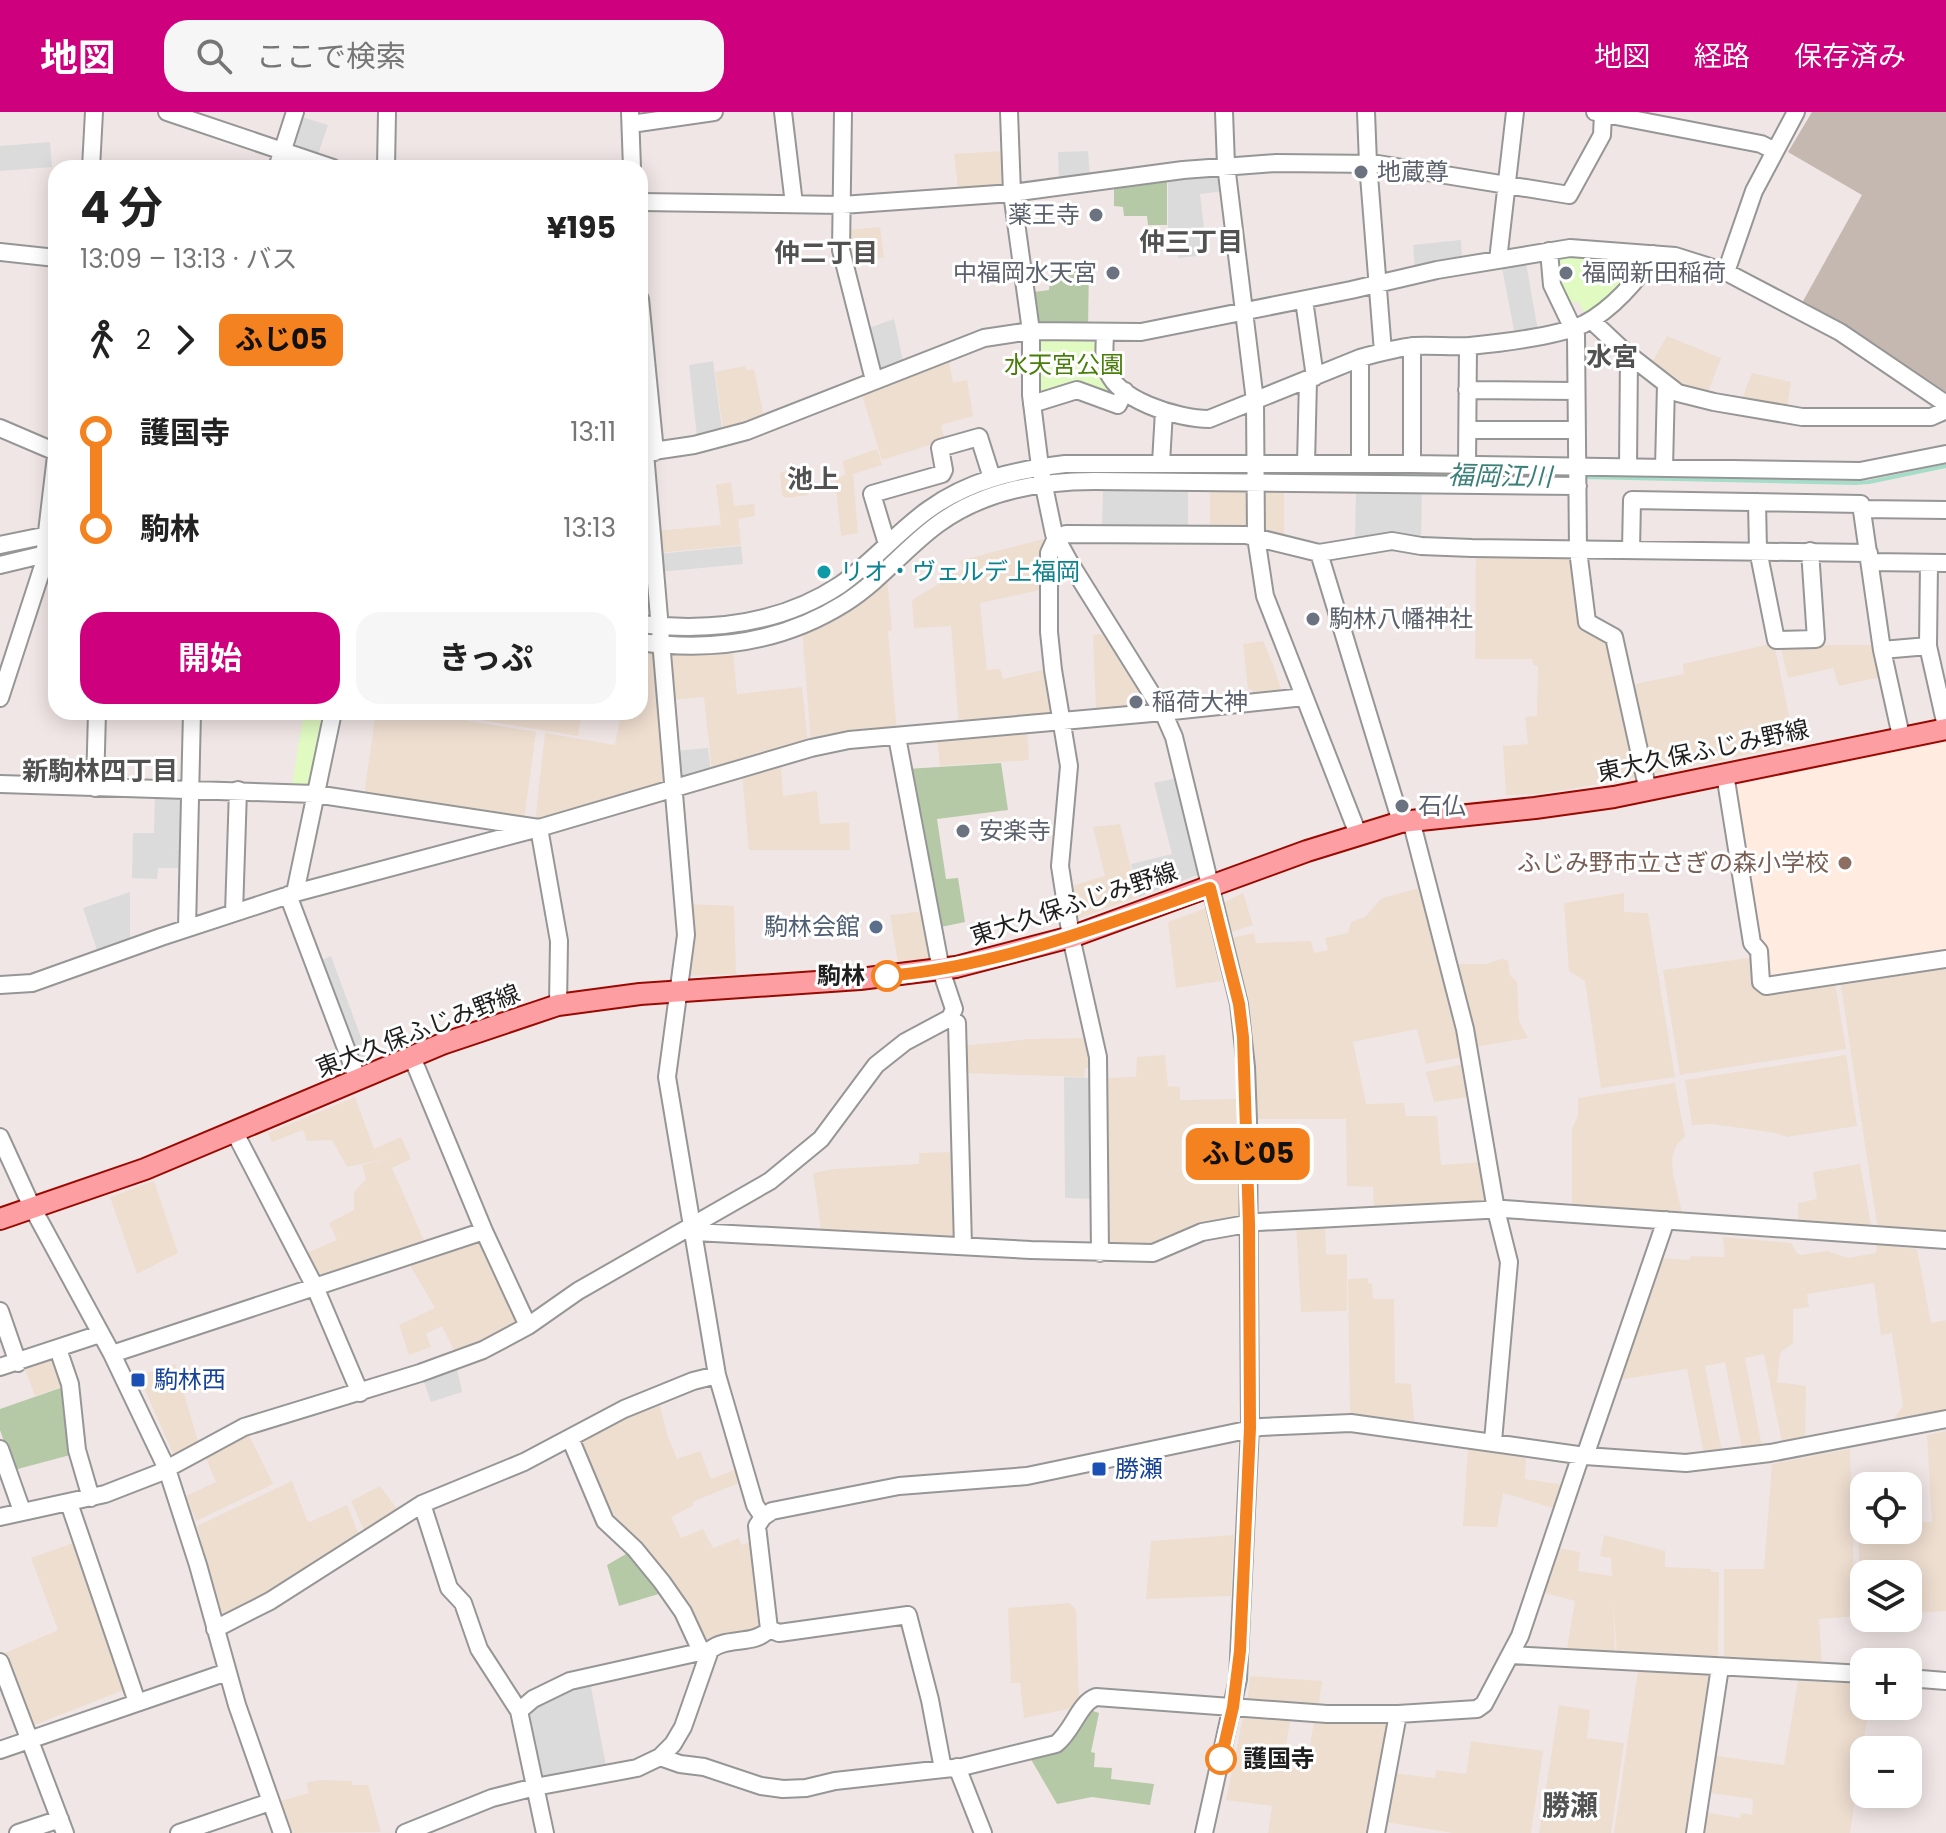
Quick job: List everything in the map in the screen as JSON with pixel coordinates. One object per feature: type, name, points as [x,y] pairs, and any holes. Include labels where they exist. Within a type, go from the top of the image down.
[{"type":"main road","name":"東大久保ふじみ野線","points":[[0,1219],[145,1169],[412,1057],[494,1025],[558,1005],[600,998],[941,970],[1071,937],[1358,834],[1406,821],[1535,808],[1648,791],[1946,728]]},
{"type":"street","points":[[91,160],[94,112]]},
{"type":"street","points":[[167,112],[215,120],[309,160]]},
{"type":"street","points":[[280,160],[295,112]]},
{"type":"street","points":[[386,160],[387,112]]},
{"type":"street","points":[[632,160],[631,118],[714,112]]},
{"type":"street","points":[[783,112],[794,204]]},
{"type":"street","points":[[843,112],[841,250],[874,380]]},
{"type":"street","points":[[1009,112],[1012,193],[1031,331],[1032,404],[1042,475],[1056,538],[1163,712],[1180,759],[1239,1004],[1243,1037],[1249,1224],[1250,1428],[1240,1651],[1233,1707],[1204,1833]]},
{"type":"street","points":[[1224,112],[1226,165],[1255,401],[1256,537],[1265,596],[1358,834]]},
{"type":"street","points":[[1366,112],[1383,352]]},
{"type":"street","points":[[1498,260],[1515,112]]},
{"type":"street","points":[[1595,112],[1625,114],[1761,144],[1775,151]]},
{"type":"street","points":[[1726,272],[1749,202],[1796,112]]},
{"type":"street","points":[[648,202],[842,205],[1012,193],[1226,165],[1368,163],[1569,195],[1602,135],[1603,113]]},
{"type":"street","points":[[648,453],[747,431],[984,338],[1031,331],[1141,332],[1437,270],[1570,248],[1684,258],[1726,272],[1840,332],[1946,405],[1942,412],[1931,417],[1802,417],[1714,402],[1678,393],[1591,320]]},
{"type":"street","points":[[1549,251],[1552,285],[1576,335],[1578,550],[1587,622],[1614,637],[1648,791]]},
{"type":"street","points":[[0,252],[48,257]]},
{"type":"street","points":[[1105,333],[1106,366],[1112,380],[1125,391],[1164,411],[1209,419],[1360,358],[1383,352],[1412,346],[1468,346],[1573,328],[1591,320],[1629,287],[1653,254]]},
{"type":"street","points":[[1304,300],[1312,379],[1306,464]]},
{"type":"street","points":[[1412,346],[1412,464]]},
{"type":"street","points":[[1467,465],[1468,346]]},
{"type":"street","points":[[1628,467],[1629,355]]},
{"type":"street","points":[[1360,358],[1360,464]]},
{"type":"street","points":[[1664,468],[1666,384]]},
{"type":"street","points":[[1032,404],[1077,390],[1118,405],[1125,391]]},
{"type":"street","points":[[1467,390],[1576,391]]},
{"type":"street","points":[[1161,463],[1164,411]]},
{"type":"street","points":[[0,428],[48,450]]},
{"type":"street","points":[[1468,430],[1577,430]]},
{"type":"street","points":[[887,544],[872,494],[942,474],[940,448],[979,437],[992,478]]},
{"type":"street","points":[[648,625],[738,624],[785,613],[841,584],[929,509],[964,489],[992,478],[1042,475],[1255,482],[1578,476],[1628,467],[1860,471],[1946,454]]},
{"type":"street","points":[[648,643],[729,644],[762,639],[795,629],[847,602],[937,524],[960,510],[1065,464],[1467,465],[1578,476]]},
{"type":"street","points":[[648,467],[686,935],[667,1077],[717,1375],[755,1505],[763,1517]]},
{"type":"street","points":[[1631,550],[1632,500],[1861,504],[1882,650],[1901,736]]},
{"type":"street","points":[[1757,502],[1758,550],[1776,640],[1816,639],[1810,551]]},
{"type":"street","points":[[1862,509],[1946,510]]},
{"type":"street","points":[[1100,1253],[1098,1057],[1071,937],[1060,866],[1069,766],[1049,632],[1049,553],[1056,538],[1066,534],[1256,537],[1319,553],[1392,541],[1421,546],[1578,550],[1810,551],[1946,563]]},
{"type":"street","points":[[0,545],[48,535]]},
{"type":"street","points":[[1319,553],[1406,821],[1465,1029],[1496,1210],[1509,1262],[1493,1441]]},
{"type":"street","points":[[0,565],[48,561]]},
{"type":"street","points":[[1929,563],[1928,646],[1946,728]]},
{"type":"street","points":[[0,698],[48,566]]},
{"type":"street","points":[[1882,650],[1928,646]]},
{"type":"street","points":[[0,985],[32,983],[291,894],[539,828],[811,748],[849,740],[1304,697]]},
{"type":"street","points":[[95,788],[97,720]]},
{"type":"street","points":[[187,928],[192,720]]},
{"type":"street","points":[[331,720],[291,894],[358,1080]]},
{"type":"street","points":[[0,1517],[91,1498],[167,1469],[244,1427],[360,1393],[483,1350],[528,1326],[578,1291],[694,1229],[794,1164],[821,1139],[876,1065],[905,1042],[950,1018],[954,1009],[941,970],[897,737]]},
{"type":"street","points":[[1725,774],[1752,943],[1759,951],[1761,982],[1766,986],[1946,959]]},
{"type":"street","points":[[0,784],[315,794],[539,828]]},
{"type":"street","points":[[234,913],[238,790]]},
{"type":"street","points":[[539,828],[559,941],[558,1005]]},
{"type":"street","points":[[950,1018],[957,1023],[963,1246]]},
{"type":"street","points":[[412,1057],[484,1231],[528,1326]]},
{"type":"street","points":[[234,1131],[315,1287],[360,1393]]},
{"type":"street","points":[[0,1137],[32,1207],[112,1354],[167,1469],[184,1516],[227,1672],[282,1833]]},
{"type":"street","points":[[694,1229],[963,1246],[1153,1253],[1202,1232],[1249,1224],[1496,1210],[1946,1240]]},
{"type":"street","points":[[660,1757],[704,1767],[761,1786],[806,1788],[835,1781],[950,1768],[1056,1744],[1067,1736],[1087,1700],[1096,1697],[1327,1714],[1477,1709],[1484,1704],[1520,1636],[1666,1220]]},
{"type":"street","points":[[112,1354],[484,1231]]},
{"type":"street","points":[[0,1311],[18,1363]]},
{"type":"street","points":[[0,1367],[100,1334]]},
{"type":"street","points":[[58,1349],[70,1384],[77,1450],[91,1498]]},
{"type":"street","points":[[215,1629],[270,1601],[422,1504],[524,1462],[624,1409],[693,1381],[717,1375]]},
{"type":"street","points":[[769,1629],[757,1526],[763,1517],[772,1511],[899,1486],[1027,1476],[1250,1428],[1351,1423],[1663,1463],[1721,1460],[1946,1419]]},
{"type":"street","points":[[405,1833],[492,1798],[637,1768],[660,1757],[673,1744],[683,1727],[706,1650],[662,1582],[635,1549],[605,1521],[570,1438]]},
{"type":"street","points":[[0,1449],[22,1511]]},
{"type":"street","points":[[69,1503],[137,1702]]},
{"type":"street","points":[[422,1504],[449,1588],[463,1603],[479,1649],[519,1711],[545,1833]]},
{"type":"street","points":[[769,1629],[779,1633],[908,1615],[950,1768],[983,1833]]},
{"type":"street","points":[[519,1711],[533,1699],[570,1681],[761,1637],[769,1629]]},
{"type":"street","points":[[1510,1655],[1850,1673]]},
{"type":"street","points":[[0,1662],[62,1826],[18,1833]]},
{"type":"street","points":[[1695,1833],[1720,1667]]},
{"type":"street","points":[[0,1750],[227,1672]]},
{"type":"street","points":[[1922,1679],[1946,1681]]},
{"type":"street","points":[[1376,1833],[1398,1714]]},
{"type":"street","points":[[179,1833],[270,1802]]},
{"type":"shaded area","points":[[1812,112],[1946,112],[1946,393],[1802,303],[1862,195],[1788,152]]},
{"type":"shaded area","points":[[299,116],[328,125],[317,157],[288,147]]},
{"type":"shaded area","points":[[50,142],[51,160],[48,160],[48,167],[0,171],[0,146]]},
{"type":"shaded area","points":[[1002,151],[1004,186],[958,188],[954,154]]},
{"type":"shaded area","points":[[1088,151],[1090,177],[1059,181],[1058,152]]},
{"type":"shaded area","points":[[1219,169],[1224,191],[1200,194],[1207,255],[1178,258],[1176,229],[1168,229],[1168,176]]},
{"type":"shaded area","points":[[880,227],[884,257],[850,264],[847,230]]},
{"type":"shaded area","points":[[1461,240],[1462,260],[1415,270],[1413,245]]},
{"type":"shaded area","points":[[1526,263],[1538,331],[1515,335],[1502,268]]},
{"type":"shaded area","points":[[894,319],[903,361],[876,369],[866,329]]},
{"type":"shaded area","points":[[1667,336],[1721,358],[1706,397],[1683,391],[1650,366]]},
{"type":"shaded area","points":[[713,361],[722,430],[697,437],[689,365]]},
{"type":"shaded area","points":[[949,361],[953,383],[967,380],[973,416],[941,425],[945,440],[882,460],[862,395]]},
{"type":"shaded area","points":[[745,366],[746,370],[754,369],[764,417],[723,430],[715,372]]},
{"type":"shaded area","points":[[1752,373],[1791,382],[1787,409],[1742,399]]},
{"type":"shaded area","points":[[877,449],[882,465],[853,474],[858,533],[841,536],[835,479],[845,475],[843,461]]},
{"type":"shaded area","points":[[804,467],[808,495],[786,498],[782,495],[780,473]]},
{"type":"shaded area","points":[[731,482],[734,506],[754,504],[755,516],[738,519],[741,545],[657,553],[655,531],[721,525],[716,485]]},
{"type":"shaded area","points":[[1188,487],[1188,529],[1102,529],[1103,488]]},
{"type":"shaded area","points":[[1210,488],[1251,490],[1249,529],[1210,530]]},
{"type":"shaded area","points":[[1284,488],[1284,537],[1264,533],[1261,530],[1263,489]]},
{"type":"shaded area","points":[[1356,489],[1422,489],[1421,543],[1355,543]]},
{"type":"shaded area","points":[[1043,539],[1045,589],[980,603],[987,670],[1000,669],[1003,679],[1048,669],[1053,717],[959,725],[951,626],[914,628],[912,600],[963,569],[959,561]]},
{"type":"shaded area","points":[[741,546],[743,564],[658,572],[657,554]]},
{"type":"shaded area","points":[[1476,554],[1574,556],[1582,625],[1607,637],[1640,777],[1540,794],[1506,795],[1503,746],[1528,744],[1525,717],[1537,716],[1538,666],[1533,665],[1532,659],[1475,659]]},
{"type":"shaded area","points":[[887,578],[892,630],[888,631],[897,731],[811,743],[802,629]]},
{"type":"shaded area","points":[[1102,634],[1145,698],[1134,700],[1134,709],[1096,712],[1093,635]]},
{"type":"shaded area","points":[[1263,641],[1283,695],[1253,698],[1252,689],[1248,689],[1243,644]]},
{"type":"shaded area","points":[[1774,643],[1795,745],[1649,775],[1631,685],[1684,674],[1683,664]]},
{"type":"shaded area","points":[[1780,645],[1874,645],[1881,677],[1839,686],[1833,668],[1788,678]]},
{"type":"shaded area","points":[[723,646],[724,653],[733,653],[737,694],[802,687],[808,744],[712,772],[704,697],[670,700],[668,648]]},
{"type":"shaded area","points":[[648,647],[652,648],[665,786],[535,823],[545,733],[615,745],[620,720],[648,720]]},
{"type":"shaded area","points":[[375,720],[464,720],[536,732],[524,820],[367,795],[365,789]]},
{"type":"shaded area","points":[[480,720],[581,720],[578,736]]},
{"type":"shaded area","points":[[1027,729],[1029,760],[940,766],[937,738]]},
{"type":"shaded area","name":"ふじみ野市立さぎの森小学校","points":[[1946,743],[1946,954],[1770,979],[1755,941],[1732,786]]},
{"type":"shaded area","points":[[708,748],[711,772],[681,781],[675,751]]},
{"type":"shaded area","points":[[781,763],[783,796],[817,791],[820,824],[849,822],[850,850],[749,850],[742,774]]},
{"type":"shaded area","points":[[1177,778],[1200,874],[1139,897],[1131,864],[1172,854],[1154,783]]},
{"type":"shaded area","points":[[155,793],[182,794],[185,848],[172,848],[185,849],[185,868],[158,868],[157,879],[132,878],[133,833],[154,833]]},
{"type":"shaded area","points":[[1120,824],[1138,897],[1072,921],[1068,887],[1105,876],[1093,827]]},
{"type":"shaded area","points":[[1425,889],[1467,1056],[1426,1064],[1417,1029],[1353,1042],[1366,1104],[1404,1103],[1406,1116],[1437,1116],[1441,1165],[1485,1162],[1491,1202],[1374,1213],[1373,1187],[1347,1186],[1346,1119],[1254,1119],[1250,1023],[1229,942],[1232,938],[1254,933],[1256,943],[1311,941],[1314,953],[1328,950],[1325,938],[1348,933],[1351,922],[1365,917],[1382,898]]},
{"type":"shaded area","points":[[130,892],[130,942],[98,953],[83,908]]},
{"type":"shaded area","points":[[1243,893],[1253,925],[1231,932],[1226,929],[1221,904]]},
{"type":"shaded area","points":[[1624,893],[1624,912],[1648,913],[1675,1077],[1601,1088],[1585,981],[1569,971],[1564,903]]},
{"type":"shaded area","points":[[690,904],[734,906],[736,974],[686,976],[693,947]]},
{"type":"shaded area","points":[[1206,908],[1222,981],[1176,988],[1168,922]]},
{"type":"shaded area","points":[[925,911],[934,958],[898,963],[890,915]]},
{"type":"shaded area","points":[[331,956],[370,1062],[357,1067],[317,962]]},
{"type":"shaded area","points":[[1755,957],[1761,991],[1835,982],[1846,1049],[1680,1075],[1663,970]]},
{"type":"shaded area","points":[[1508,960],[1510,975],[1517,982],[1519,1021],[1528,1038],[1475,1047],[1456,964],[1486,964]]},
{"type":"shaded area","points":[[1946,962],[1946,1236],[1878,1231],[1840,980]]},
{"type":"shaded area","points":[[1088,1038],[1093,1068],[1085,1068],[1084,1077],[964,1073],[963,1046],[1029,1039]]},
{"type":"shaded area","points":[[1165,1055],[1168,1086],[1180,1087],[1180,1100],[1238,1099],[1240,1219],[1151,1248],[1107,1247],[1103,1078],[1136,1077],[1137,1057]]},
{"type":"shaded area","points":[[1846,1055],[1857,1126],[1787,1137],[1712,1124],[1692,1125],[1685,1080]]},
{"type":"shaded area","points":[[1468,1063],[1474,1096],[1434,1102],[1426,1072]]},
{"type":"shaded area","points":[[1064,1077],[1094,1078],[1096,1199],[1065,1198]]},
{"type":"shaded area","points":[[1675,1083],[1685,1136],[1676,1146],[1672,1158],[1683,1217],[1572,1209],[1572,1129],[1578,1115],[1578,1098]]},
{"type":"shaded area","points":[[355,1097],[374,1149],[401,1137],[411,1159],[392,1168],[427,1247],[316,1279],[304,1254],[337,1240],[329,1223],[354,1210],[354,1192],[366,1179],[362,1165],[389,1158],[347,1167],[332,1140],[307,1141],[303,1130],[272,1142],[268,1133]]},
{"type":"shaded area","points":[[957,1152],[958,1239],[822,1236],[813,1173],[919,1164],[919,1153]]},
{"type":"shaded area","points":[[1860,1164],[1872,1230],[1798,1225],[1798,1203],[1817,1199],[1813,1172]]},
{"type":"shaded area","points":[[154,1181],[178,1253],[137,1274],[110,1197]]},
{"type":"shaded area","points":[[1325,1223],[1326,1255],[1347,1254],[1347,1311],[1301,1312],[1296,1224]]},
{"type":"shaded area","points":[[1723,1237],[1791,1243],[1801,1255],[1827,1251],[1848,1258],[1876,1253],[1877,1244],[1917,1249],[1931,1323],[1946,1320],[1946,1410],[1893,1420],[1903,1406],[1892,1333],[1881,1335],[1874,1283],[1807,1294],[1809,1307],[1793,1309],[1793,1343],[1780,1353],[1777,1382],[1806,1386],[1805,1438],[1782,1442],[1764,1354],[1745,1358],[1762,1447],[1742,1449],[1725,1362],[1705,1366],[1722,1452],[1704,1454],[1687,1369],[1618,1380],[1659,1258],[1689,1260],[1691,1256],[1725,1257]]},
{"type":"shaded area","points":[[480,1238],[520,1325],[456,1355],[442,1326],[426,1334],[431,1347],[409,1355],[399,1325],[435,1308],[408,1262]]},
{"type":"shaded area","points":[[1368,1278],[1368,1283],[1372,1284],[1373,1299],[1394,1299],[1395,1383],[1411,1384],[1414,1421],[1350,1415],[1348,1279]]},
{"type":"shaded area","points":[[50,1358],[56,1361],[66,1385],[35,1396],[24,1367]]},
{"type":"shaded area","points":[[175,1364],[199,1444],[175,1458],[141,1381],[148,1378],[147,1373]]},
{"type":"shaded area","points":[[456,1364],[462,1392],[431,1402],[422,1376]]},
{"type":"shaded area","points":[[658,1398],[677,1459],[700,1451],[711,1479],[739,1468],[744,1481],[692,1502],[694,1505],[671,1517],[681,1538],[703,1529],[713,1548],[739,1538],[741,1545],[751,1542],[759,1623],[754,1629],[700,1640],[608,1519],[576,1440]]},
{"type":"shaded area","points":[[1946,1431],[1946,1611],[1922,1612],[1922,1560],[1859,1560],[1859,1544],[1922,1544],[1922,1522],[1932,1522],[1927,1435]]},
{"type":"shaded area","points":[[248,1433],[273,1484],[196,1521],[186,1496],[216,1482],[205,1456]]},
{"type":"shaded area","points":[[1468,1449],[1526,1458],[1525,1479],[1565,1485],[1557,1509],[1503,1493],[1497,1527],[1463,1526]]},
{"type":"shaded area","points":[[1850,1449],[1850,1544],[1853,1544],[1853,1560],[1850,1560],[1850,1616],[1819,1619],[1822,1666],[1724,1661],[1724,1569],[1764,1569],[1772,1464]]},
{"type":"shaded area","points":[[292,1481],[307,1520],[310,1522],[347,1505],[358,1533],[357,1539],[263,1599],[228,1616],[222,1614],[197,1526]]},
{"type":"shaded area","points":[[380,1486],[398,1510],[365,1532],[351,1501]]},
{"type":"shaded area","points":[[1234,1535],[1231,1596],[1146,1599],[1151,1541]]},
{"type":"shaded area","points":[[1604,1535],[1665,1551],[1665,1567],[1719,1572],[1718,1659],[1617,1655],[1613,1601],[1615,1656],[1566,1654],[1575,1601],[1541,1592],[1555,1547],[1580,1552],[1578,1571],[1612,1576],[1611,1558],[1600,1556]]},
{"type":"shaded area","points":[[76,1542],[126,1689],[32,1726],[5,1653],[58,1630],[31,1558]]},
{"type":"shaded area","points":[[1070,1603],[1076,1610],[1079,1703],[1077,1707],[1024,1718],[1020,1683],[1011,1683],[1008,1608]]},
{"type":"shaded area","points":[[1638,1671],[1715,1675],[1691,1833],[1614,1833]]},
{"type":"shaded area","points":[[1250,1676],[1322,1681],[1318,1710],[1247,1705]]},
{"type":"shaded area","points":[[1798,1681],[1850,1683],[1850,1720],[1867,1720],[1865,1736],[1850,1736],[1850,1808],[1854,1808],[1850,1833],[1698,1833],[1701,1812],[1740,1818],[1741,1813],[1752,1815],[1753,1799],[1704,1792],[1709,1755],[1784,1765]]},
{"type":"shaded area","points":[[590,1682],[606,1766],[537,1780],[525,1712],[542,1699]]},
{"type":"shaded area","points":[[1559,1705],[1590,1710],[1587,1738],[1624,1743],[1611,1833],[1539,1833]]},
{"type":"shaded area","points":[[1243,1717],[1290,1720],[1283,1767],[1306,1770],[1314,1721],[1393,1720],[1373,1833],[1268,1833],[1272,1806],[1226,1800]]},
{"type":"shaded area","points":[[1471,1741],[1543,1751],[1531,1833],[1453,1833],[1385,1822],[1393,1773],[1435,1778],[1436,1770],[1466,1774]]},
{"type":"shaded area","points":[[319,1780],[368,1785],[381,1832],[291,1833],[280,1801],[309,1793],[306,1783]]},
{"type":"green space","points":[[1167,176],[1167,225],[1148,225],[1147,216],[1124,216],[1123,207],[1114,206],[1114,183]]},
{"type":"green space","points":[[1560,256],[1636,262],[1638,266],[1586,316],[1578,301],[1564,306],[1553,259]]},
{"type":"green space","points":[[1057,264],[1089,265],[1088,327],[1039,322],[1034,292],[1049,290],[1050,277],[1057,277]]},
{"type":"green space","name":"水天宮公園","points":[[1044,338],[1102,343],[1118,397],[1036,396],[1038,345]]},
{"type":"green space","points":[[303,720],[327,720],[312,785],[292,785]]},
{"type":"green space","points":[[1001,763],[1008,810],[937,819],[946,879],[958,878],[965,922],[936,928],[907,769]]},
{"type":"green space","points":[[66,1386],[74,1454],[14,1470],[0,1430],[0,1409]]},
{"type":"green space","points":[[633,1550],[665,1592],[619,1606],[607,1565]]},
{"type":"green space","points":[[1087,1709],[1099,1713],[1091,1752],[1095,1753],[1094,1767],[1112,1768],[1111,1779],[1154,1784],[1150,1805],[1092,1797],[1057,1804],[1029,1756]]},
{"type":"waterway","name":"福岡江川","points":[[1582,477],[1855,483],[1946,466]]},
{"type":"waterway","name":"福岡江川","points":[[1274,475],[1574,477]]},
{"type":"bus line","name":"ふじ05","points":[[887,976],[941,970],[1031,949],[1210,888],[1239,1004],[1248,1120],[1250,1428],[1238,1679],[1221,1759]]},
{"type":"place","name":"地蔵尊","points":[[1361,172]]},
{"type":"place","name":"薬王寺","points":[[1096,215]]},
{"type":"place","name":"中福岡水天宮","points":[[1113,273]]},
{"type":"place","name":"福岡新田稲荷","points":[[1566,273]]},
{"type":"place","name":"リオ・ヴェルデ上福岡","points":[[824,572]]},
{"type":"place","name":"駒林八幡神社","points":[[1313,619]]},
{"type":"place","name":"稲荷大神","points":[[1136,702]]},
{"type":"place","name":"石仏","points":[[1402,806]]},
{"type":"place","name":"安楽寺","points":[[963,831]]},
{"type":"place","name":"ふじみ野市立さぎの森小学校","points":[[1845,863]]},
{"type":"place","name":"駒林会館","points":[[876,927]]},
{"type":"place","name":"駒林","points":[[887,976]]},
{"type":"place","name":"駒林西","points":[[138,1380]]},
{"type":"place","name":"勝瀬","points":[[1099,1469]]},
{"type":"place","name":"護国寺","points":[[1221,1759]]},
{"type":"district","name":"仲三丁目","points":[[1191,242]]},
{"type":"district","name":"仲二丁目","points":[[826,253]]},
{"type":"district","name":"水宮","points":[[1612,357]]},
{"type":"district","name":"池上","points":[[813,479]]},
{"type":"district","name":"新駒林四丁目","points":[[100,771]]},
{"type":"district","name":"勝瀬","points":[[1570,1805]]}]
